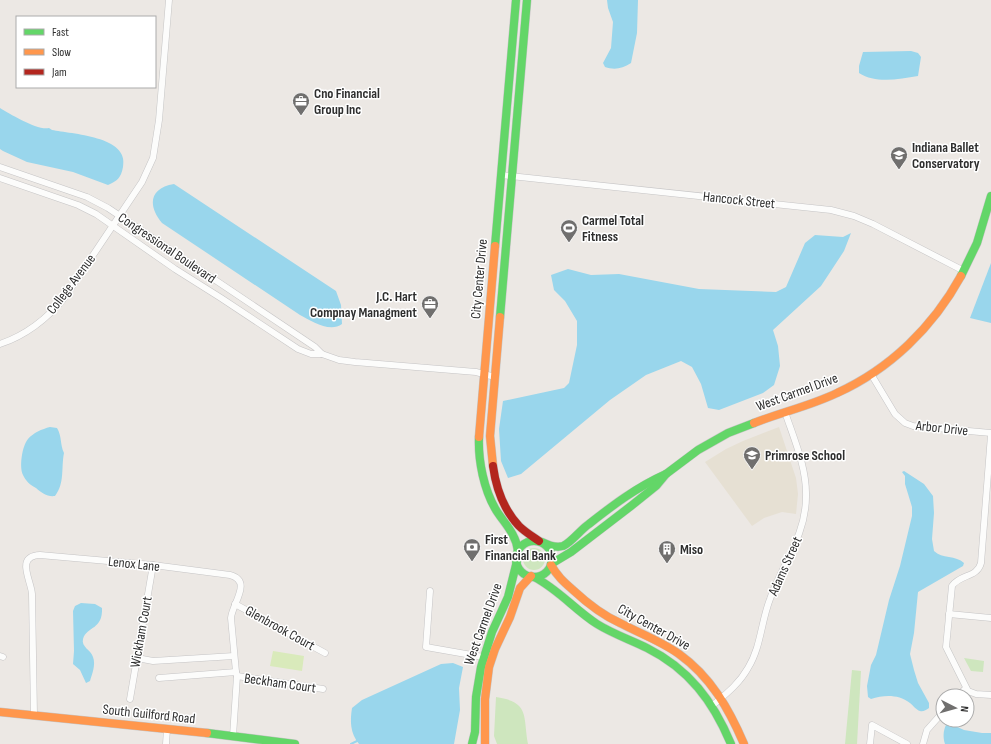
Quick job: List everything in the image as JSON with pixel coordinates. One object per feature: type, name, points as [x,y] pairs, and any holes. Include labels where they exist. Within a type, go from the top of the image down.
[{"type":"street","name":"College Avenue","points":[[0,344],[22,335],[54,310],[65,297],[142,182],[153,158],[155,148],[159,120],[169,0]]},
{"type":"street","name":"City Center Drive","points":[[516,0],[479,440],[482,472],[492,502],[497,513],[515,537],[518,544],[518,551]]},
{"type":"street","name":"City Center Drive","points":[[527,0],[490,436],[495,478],[505,506],[510,515],[524,531],[540,542]]},
{"type":"street","name":"Congressional Boulevard","points":[[0,167],[87,197],[120,216],[322,354]]},
{"type":"street","name":"Hancock Street","points":[[501,175],[830,210],[854,216],[873,224],[964,271]]},
{"type":"street","name":"Congressional Boulevard","points":[[0,178],[78,205],[96,214],[175,269],[298,348],[311,354],[322,354],[339,360],[355,362],[476,372],[495,377]]},
{"type":"street","name":"West Carmel Drive","points":[[551,564],[620,515],[657,485],[666,474],[702,447],[723,435],[751,423],[815,403],[852,386],[897,355],[922,332],[939,311],[964,271],[981,231],[991,196]]},
{"type":"street","name":"Arbor Drive","points":[[871,374],[895,414],[904,423],[913,426],[991,434],[981,563],[978,571],[972,575],[958,579],[952,586],[949,614],[946,647],[966,688]]},
{"type":"street","name":"Adams Street","points":[[713,705],[730,692],[748,669],[755,654],[769,600],[800,534],[804,521],[806,484],[800,457],[785,412]]},
{"type":"street","name":"West Carmel Drive","points":[[540,542],[556,546],[566,544],[581,530],[632,492],[652,479],[666,474]]},
{"type":"street","points":[[533,541],[540,542],[551,552],[551,564],[545,573],[532,576],[522,572],[516,560],[518,551],[525,543],[533,541]]},
{"type":"street","name":"Lenox Lane","points":[[34,716],[32,594],[25,570],[28,559],[33,556],[40,555],[153,565],[235,577],[238,578],[241,584],[241,590],[231,613],[234,656],[237,674],[233,736]]},
{"type":"street","name":"West Carmel Drive","points":[[472,744],[475,732],[478,684],[483,657],[492,632],[508,597],[516,560]]},
{"type":"street","name":"City Center Drive","points":[[551,564],[559,579],[595,608],[618,622],[667,646],[689,661],[704,676],[722,698],[744,744]]},
{"type":"street","name":"Wickham Court","points":[[130,699],[153,565]]},
{"type":"street","name":"City Center Drive","points":[[532,576],[554,588],[585,615],[598,624],[646,648],[687,674],[698,685],[713,705],[731,744]]},
{"type":"street","name":"West Carmel Drive","points":[[485,744],[485,694],[489,667],[495,649],[510,617],[520,588],[532,576]]},
{"type":"street","points":[[430,591],[426,647],[483,657]]},
{"type":"street","name":"Glenbrook Court","points":[[236,604],[325,653]]},
{"type":"street","points":[[949,614],[991,618]]},
{"type":"street","points":[[136,658],[153,661],[234,656]]},
{"type":"street","name":"Beckham Court","points":[[159,678],[237,674],[323,689]]},
{"type":"street","points":[[975,694],[991,695]]},
{"type":"street","name":"South Guilford Road","points":[[0,712],[233,736],[295,744]]},
{"type":"street","points":[[923,744],[927,730],[935,721]]},
{"type":"street","points":[[870,744],[872,725],[907,744]]},
{"type":"street","points":[[166,744],[167,729]]},
{"type":"shaded area","name":"Primrose School","points":[[779,427],[796,478],[798,494],[796,514],[782,512],[764,518],[752,526],[705,462],[726,449]]},
{"type":"green space","points":[[534,548],[542,551],[545,559],[542,567],[534,570],[526,567],[523,559],[526,551]]},
{"type":"green space","points":[[273,651],[304,656],[302,671],[270,666]]},
{"type":"green space","points":[[964,658],[984,661],[983,672],[971,671]]},
{"type":"green space","points":[[852,670],[861,671],[857,744],[845,744]]},
{"type":"green space","points":[[496,697],[507,699],[520,707],[525,718],[528,744],[497,744],[494,736]]},
{"type":"water","points":[[607,0],[638,0],[637,33],[631,63],[624,67],[605,67],[603,63],[611,48],[613,22]]},
{"type":"water","points":[[911,51],[918,53],[921,57],[918,76],[880,80],[873,79],[859,73],[859,66],[863,52]]},
{"type":"water","points":[[0,108],[38,127],[85,135],[109,143],[118,149],[123,157],[123,167],[120,176],[108,185],[73,172],[27,162],[3,151],[0,149]]},
{"type":"water","points":[[174,184],[336,291],[341,305],[342,324],[326,327],[300,315],[162,223],[154,210],[153,198],[160,189]]},
{"type":"water","points":[[851,233],[844,251],[821,286],[773,330],[778,346],[780,366],[774,385],[763,393],[719,410],[708,408],[701,384],[692,367],[681,361],[646,375],[610,400],[521,474],[508,478],[501,461],[499,429],[503,401],[564,388],[569,383],[577,345],[577,321],[565,301],[554,290],[551,275],[568,269],[591,275],[619,274],[699,289],[776,292],[786,287],[805,243],[815,235],[843,237]]},
{"type":"water","points":[[991,263],[991,323],[970,318]]},
{"type":"water","points":[[50,427],[57,428],[60,434],[64,453],[60,486],[55,496],[47,495],[28,483],[23,475],[21,467],[23,451],[28,439],[32,435]]},
{"type":"water","points":[[904,471],[924,484],[933,496],[934,513],[932,539],[934,551],[964,563],[963,566],[918,592],[914,633],[910,654],[918,683],[929,703],[929,708],[922,711],[917,710],[901,698],[886,696],[871,699],[868,697],[867,686],[871,665],[876,655],[889,600],[900,566],[912,516],[912,507],[905,484],[905,476],[902,472]]},
{"type":"water","points":[[81,603],[95,604],[102,608],[100,620],[83,639],[83,644],[94,660],[90,681],[86,683],[80,670],[73,664],[73,611],[75,606]]},
{"type":"water","points":[[453,663],[463,667],[459,688],[460,710],[454,744],[359,744],[351,727],[352,708],[362,700],[441,664]]},
{"type":"water","points":[[945,728],[960,728],[982,733],[991,733],[991,744],[945,744]]},
{"type":"waterway","points":[[351,744],[357,741]]},
{"type":"traffic: fast","points":[[495,246],[516,0]]},
{"type":"traffic: fast","points":[[500,317],[527,0]]},
{"type":"traffic: fast","points":[[961,276],[977,243],[991,196]]},
{"type":"traffic: fast","points":[[551,564],[571,552],[631,506],[656,486],[666,474],[698,450],[728,433],[754,423]]},
{"type":"traffic: fast","points":[[479,437],[481,465],[488,494],[496,510],[513,534],[518,551]]},
{"type":"traffic: fast","points":[[542,542],[549,545],[560,547],[563,546],[570,542],[616,503],[666,474]]},
{"type":"traffic: fast","points":[[534,541],[547,546],[552,559],[547,572],[534,577],[521,572],[516,559],[521,546],[534,541]]},
{"type":"traffic: fast","points":[[472,744],[475,732],[476,697],[481,667],[492,632],[508,597],[517,561]]},
{"type":"traffic: fast","points":[[534,577],[551,587],[603,628],[662,656],[687,676],[708,700],[724,728],[731,744]]},
{"type":"traffic: fast","points":[[207,733],[295,744]]},
{"type":"traffic: slow","points":[[479,437],[495,246]]},
{"type":"traffic: slow","points":[[754,423],[827,398],[875,372],[908,345],[923,329],[950,295],[961,276]]},
{"type":"traffic: slow","points":[[493,466],[490,436],[500,317]]},
{"type":"traffic: slow","points":[[551,565],[564,581],[595,608],[613,620],[665,645],[679,654],[701,673],[718,694],[732,718],[744,744]]},
{"type":"traffic: slow","points":[[485,744],[485,699],[489,667],[495,649],[510,617],[520,588],[531,576]]},
{"type":"traffic: slow","points":[[0,712],[207,733]]},
{"type":"traffic: jam","points":[[493,466],[496,482],[509,513],[521,528],[539,541]]},
{"type":"place","name":"Cno Financial Group Inc","points":[[301,116]]},
{"type":"place","name":"Indiana Ballet Conservatory","points":[[899,170]]},
{"type":"place","name":"Carmel Total Fitness","points":[[569,243]]},
{"type":"place","name":"J.C. Hart Compnay Managment","points":[[430,319]]},
{"type":"place","name":"Primrose School","points":[[752,470]]},
{"type":"place","name":"First Financial Bank","points":[[472,562]]},
{"type":"place","name":"Miso","points":[[667,564]]}]
